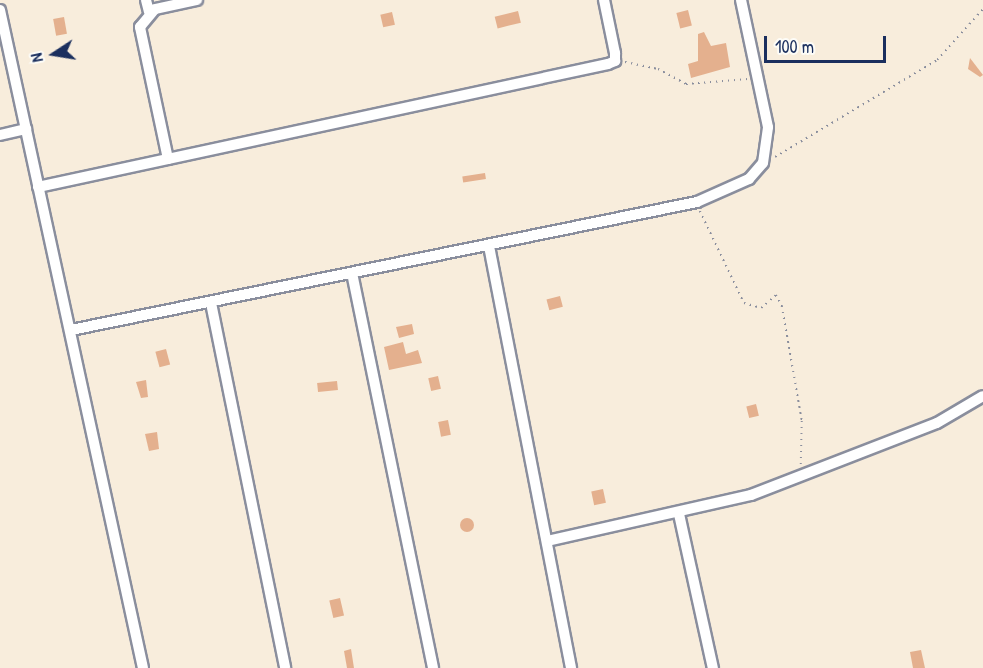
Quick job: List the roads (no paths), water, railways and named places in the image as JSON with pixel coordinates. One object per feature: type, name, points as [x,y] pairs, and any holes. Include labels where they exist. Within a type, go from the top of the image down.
[{"type":"street","points":[[146,0],[149,12],[141,37],[168,159]]},
{"type":"street","points":[[149,12],[197,0]]},
{"type":"street","points":[[38,187],[615,61],[604,0]]},
{"type":"street","points":[[71,330],[697,202],[749,179],[763,163],[768,127],[741,0]]},
{"type":"street","points":[[0,10],[143,668]]},
{"type":"street","points":[[0,135],[26,129]]},
{"type":"street","points":[[489,246],[571,668]]},
{"type":"street","points":[[352,273],[433,668]]},
{"type":"street","points":[[211,303],[285,668]]},
{"type":"street","points":[[547,541],[679,514],[802,476],[937,423],[983,396]]},
{"type":"street","points":[[679,514],[713,668]]}]
